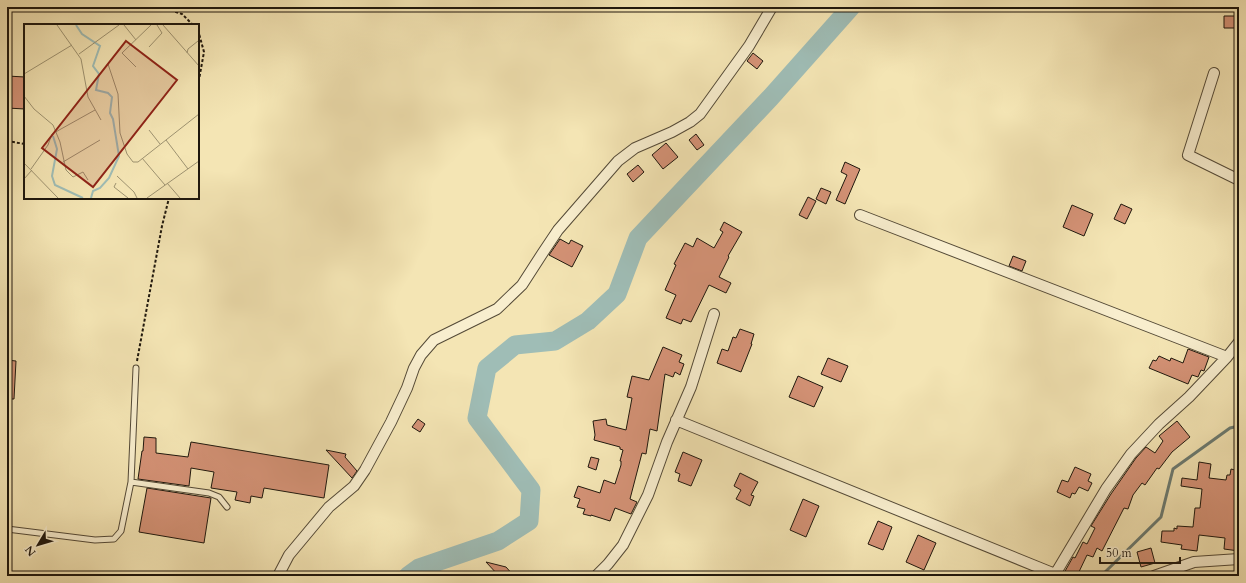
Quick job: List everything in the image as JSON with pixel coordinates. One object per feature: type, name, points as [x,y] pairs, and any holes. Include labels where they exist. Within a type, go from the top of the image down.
[{"type":"street","points":[[278,576],[289,554],[329,507],[354,486],[365,470],[391,422],[421,354],[434,340],[497,309],[522,285],[558,230],[618,161],[635,148],[672,132],[690,122],[700,114],[748,46],[772,7]]},
{"type":"street","points":[[1214,73],[1188,154],[1239,180]]},
{"type":"street","points":[[860,215],[1227,357]]},
{"type":"street","points":[[596,576],[608,564],[622,545],[648,495],[667,442],[691,387],[714,314]]},
{"type":"street","points":[[676,420],[1056,575],[1106,489],[1131,454],[1159,424],[1189,397],[1227,357],[1239,342]]},
{"type":"street","points":[[1154,576],[1194,562],[1239,559]]},
{"type":"lane","points":[[7,529],[95,540],[114,539],[121,531],[131,482],[136,368]]},
{"type":"lane","points":[[131,482],[209,493],[218,497],[227,507]]},
{"type":"path","points":[[161,7],[182,14],[192,24]]},
{"type":"path","points":[[199,31],[204,52],[199,80]]},
{"type":"path","points":[[7,141],[24,144]]},
{"type":"path","points":[[136,368],[162,226],[169,199]]},
{"type":"building","points":[[1224,16],[1237,16],[1237,28],[1224,28]]},
{"type":"building","points":[[753,53],[763,61],[757,69],[747,61]]},
{"type":"building","points":[[7,76],[24,77],[24,109],[7,108]]},
{"type":"building","points":[[696,134],[704,145],[697,150],[689,140]]},
{"type":"building","points":[[666,143],[678,157],[663,169],[652,155]]},
{"type":"building","points":[[845,162],[860,169],[845,204],[836,200],[847,175],[841,172]]},
{"type":"building","points":[[638,165],[644,172],[633,182],[627,174]]},
{"type":"building","points":[[821,188],[831,192],[826,204],[816,199]]},
{"type":"building","points":[[808,197],[816,201],[807,219],[799,215]]},
{"type":"building","points":[[1121,204],[1132,209],[1125,224],[1114,219]]},
{"type":"building","points":[[1072,205],[1093,214],[1084,236],[1063,227]]},
{"type":"building","points":[[724,222],[742,232],[728,256],[729,257],[719,277],[731,283],[726,293],[709,285],[691,322],[683,319],[681,324],[666,318],[676,295],[665,290],[676,265],[674,264],[685,243],[693,247],[697,238],[714,248],[723,232],[720,230]]},
{"type":"building","points":[[560,239],[569,244],[571,240],[583,246],[572,267],[549,255]]},
{"type":"building","points":[[1013,256],[1026,261],[1022,271],[1009,266]]},
{"type":"building","points":[[740,329],[754,334],[752,344],[741,372],[717,363],[722,349],[728,351],[733,337],[736,338]]},
{"type":"building","points":[[663,347],[682,355],[679,362],[684,364],[680,375],[675,372],[673,377],[665,374],[657,431],[650,429],[646,454],[642,453],[630,499],[637,502],[631,514],[615,508],[610,521],[583,514],[585,509],[577,507],[580,499],[574,497],[578,486],[600,493],[604,480],[615,484],[621,465],[620,461],[623,450],[620,449],[620,447],[594,440],[595,435],[593,421],[606,419],[607,425],[626,430],[632,398],[627,397],[632,376],[649,380]]},
{"type":"building","points":[[1188,349],[1209,357],[1204,371],[1201,370],[1198,377],[1192,375],[1188,384],[1149,368],[1153,360],[1156,361],[1159,356],[1170,361],[1171,358],[1183,363]]},
{"type":"building","points":[[828,358],[848,366],[841,382],[821,374]]},
{"type":"building","points":[[7,360],[16,361],[14,399],[7,399]]},
{"type":"building","points":[[798,376],[823,387],[814,407],[789,397]]},
{"type":"building","points":[[418,419],[425,424],[420,432],[412,427]]},
{"type":"building","points":[[1177,421],[1190,437],[1172,452],[1159,469],[1157,468],[1145,485],[1142,483],[1133,495],[1128,509],[1124,508],[1102,551],[1097,548],[1093,557],[1087,555],[1077,576],[1064,576],[1064,573],[1073,557],[1075,558],[1083,542],[1087,544],[1095,528],[1091,526],[1136,458],[1146,447],[1155,453],[1163,441],[1159,436]]},
{"type":"building","points":[[144,437],[156,438],[156,453],[188,457],[191,442],[329,465],[324,498],[264,488],[262,498],[251,496],[250,503],[235,500],[237,492],[211,488],[214,472],[191,468],[189,486],[138,479]]},
{"type":"building","points":[[326,450],[346,454],[345,457],[357,471],[352,478]]},
{"type":"building","points":[[683,452],[702,460],[691,486],[678,481],[680,474],[675,472]]},
{"type":"building","points":[[591,457],[599,459],[596,470],[588,467]]},
{"type":"building","points":[[1199,462],[1211,464],[1209,478],[1226,480],[1227,475],[1230,475],[1231,469],[1239,471],[1239,551],[1224,549],[1225,538],[1199,535],[1197,551],[1181,549],[1182,545],[1161,542],[1162,531],[1174,531],[1174,528],[1177,529],[1177,526],[1193,527],[1195,508],[1200,508],[1202,489],[1181,486],[1182,478],[1197,480]]},
{"type":"building","points":[[1075,467],[1091,474],[1088,481],[1092,483],[1088,491],[1079,487],[1075,494],[1072,493],[1070,498],[1057,492],[1062,480],[1068,482]]},
{"type":"building","points":[[740,473],[758,482],[751,495],[754,496],[750,506],[736,499],[741,490],[734,486]]},
{"type":"building","points":[[147,488],[211,498],[204,543],[139,532]]},
{"type":"building","points":[[803,499],[819,506],[806,537],[790,530]]},
{"type":"building","points":[[878,521],[892,527],[883,550],[868,544]]},
{"type":"building","points":[[918,535],[936,543],[924,570],[906,562]]},
{"type":"building","points":[[1151,548],[1155,563],[1141,567],[1137,552]]},
{"type":"building","points":[[486,562],[506,567],[514,576],[499,576]]},
{"type":"waterway","points":[[408,576],[419,568],[498,541],[529,521],[531,490],[477,418],[487,368],[515,345],[555,341],[588,321],[617,294],[638,238],[771,97],[851,7]]},
{"type":"waterway","points":[[1101,576],[1161,517],[1173,469],[1230,428],[1239,426]]}]
